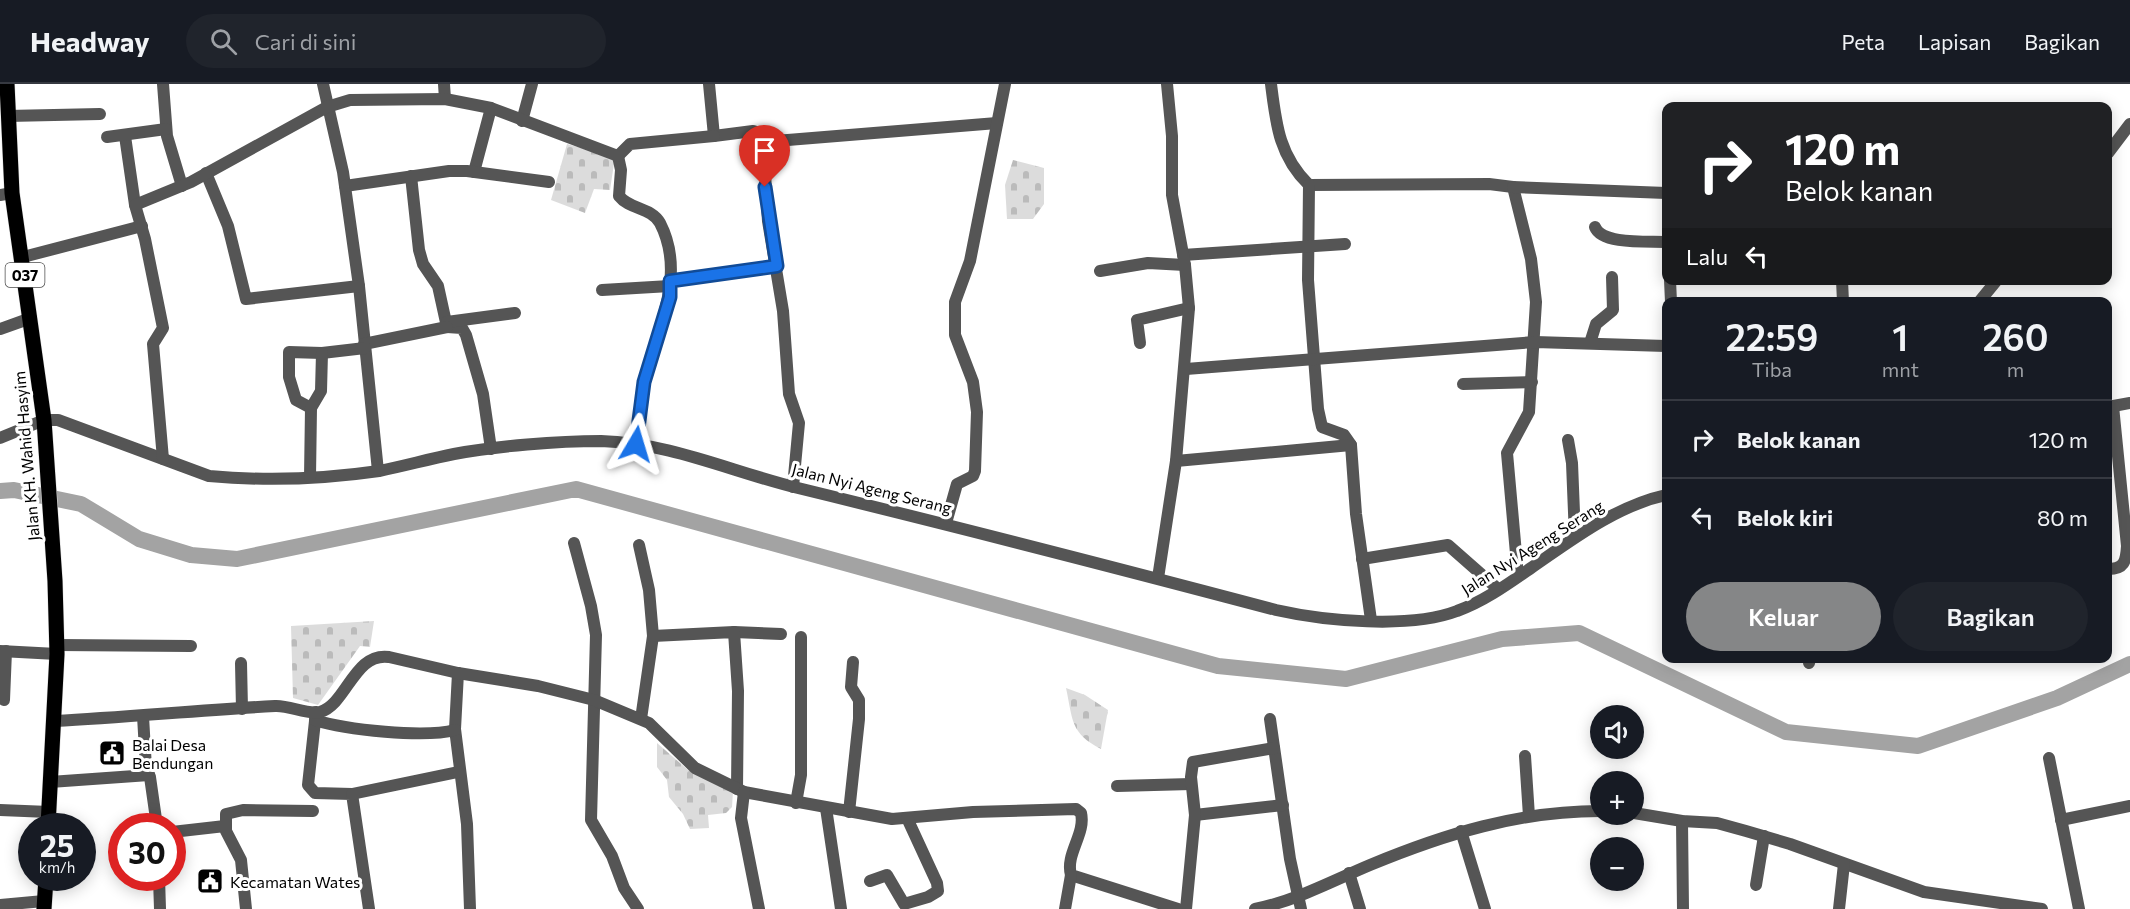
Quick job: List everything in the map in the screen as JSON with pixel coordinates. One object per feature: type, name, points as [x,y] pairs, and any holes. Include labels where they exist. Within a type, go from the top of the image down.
[{"type":"main road","name":"Jalan KH. Wahid Hasyim","points":[[7,84],[9,117],[6,194],[23,257],[44,420],[51,524],[57,650],[49,813]]},
{"type":"street","points":[[163,84],[166,129],[182,186]]},
{"type":"street","points":[[323,84],[345,186],[378,471]]},
{"type":"street","points":[[444,84],[446,99]]},
{"type":"street","points":[[522,121],[532,84]]},
{"type":"street","points":[[709,84],[714,136]]},
{"type":"street","points":[[946,523],[957,484],[973,476],[975,471],[977,412],[973,382],[955,335],[955,302],[970,261],[1005,84]]},
{"type":"street","points":[[1158,578],[1176,461],[1186,369],[1189,308],[1184,260],[1172,195],[1172,136],[1167,84]]},
{"type":"street","points":[[1271,84],[1275,115],[1285,155],[1292,168],[1309,185],[1490,184],[1513,187],[1662,193]]},
{"type":"street","points":[[135,205],[182,186],[327,107],[350,100],[446,99],[490,108],[618,156]]},
{"type":"street","points":[[474,172],[490,108]]},
{"type":"street","points":[[9,117],[100,114]]},
{"type":"street","points":[[763,142],[997,123]]},
{"type":"street","points":[[2112,148],[2130,124]]},
{"type":"street","points":[[107,137],[166,129]]},
{"type":"street","points":[[618,156],[630,144],[753,131],[759,133],[763,142],[768,213],[777,266],[789,394],[799,423],[793,487]]},
{"type":"street","points":[[125,136],[135,205],[142,226],[163,328],[153,344],[164,459]]},
{"type":"street","points":[[618,156],[621,170],[619,196],[629,205],[654,214],[660,224],[667,245],[670,284],[670,297],[644,382],[636,444]]},
{"type":"street","points":[[345,186],[449,171],[549,182]]},
{"type":"street","points":[[206,173],[228,226],[246,299],[358,286]]},
{"type":"street","points":[[411,176],[419,250],[423,264],[438,286],[446,325]]},
{"type":"street","points":[[1309,185],[1308,246],[1318,409],[1323,427],[1344,435],[1351,445],[1362,559],[1371,620]]},
{"type":"street","points":[[1513,187],[1534,274],[1535,342],[1527,419],[1507,453],[1518,576]]},
{"type":"street","points":[[23,257],[142,226]]},
{"type":"street","points":[[1595,227],[1597,232],[1607,238],[1662,242]]},
{"type":"street","points":[[1100,271],[1148,262],[1345,244]]},
{"type":"street","points":[[602,290],[670,284],[777,266]]},
{"type":"street","points":[[1590,343],[1599,320],[1613,310],[1612,277]]},
{"type":"street","points":[[1983,297],[1993,285]]},
{"type":"street","points":[[1140,343],[1137,320],[1189,308]]},
{"type":"street","points":[[311,408],[296,400],[289,377],[289,352],[322,353],[364,346],[446,325],[515,313]]},
{"type":"street","points":[[0,329],[31,318]]},
{"type":"street","points":[[446,325],[462,328],[466,335],[483,394],[491,449]]},
{"type":"street","points":[[1186,369],[1314,361],[1535,342],[1662,346]]},
{"type":"street","points":[[310,477],[311,408],[321,391],[322,353]]},
{"type":"street","points":[[1463,384],[1532,382]]},
{"type":"street","points":[[2112,407],[2130,403]]},
{"type":"street","points":[[0,438],[44,420]]},
{"type":"street","name":"Jalan Nyi Ageng Serang","points":[[44,420],[69,422],[209,476],[310,477],[378,471],[491,449],[600,441],[667,448],[793,487],[946,523],[1311,618],[1404,620],[1454,612],[1498,589],[1575,537],[1611,516],[1662,497]]},
{"type":"street","points":[[2112,423],[2127,546],[2127,564],[2112,569]]},
{"type":"street","points":[[1568,440],[1572,463],[1575,537]]},
{"type":"street","points":[[1176,461],[1351,445]]},
{"type":"street","points":[[574,543],[594,619],[591,820],[612,856],[624,888],[638,909]]},
{"type":"street","points":[[1362,559],[1448,544],[1498,589]]},
{"type":"street","points":[[639,545],[649,590],[653,636],[641,719]]},
{"type":"street","points":[[653,636],[734,632],[781,634]]},
{"type":"street","points":[[734,632],[741,818],[759,909]]},
{"type":"street","points":[[796,802],[801,775],[801,637]]},
{"type":"street","points":[[4,700],[3,651],[190,646]]},
{"type":"street","points":[[315,716],[329,707],[362,667],[378,657],[390,657],[458,673],[538,686],[594,700],[654,726],[695,768],[741,790],[884,818],[973,812],[1076,809],[1081,813],[1082,822],[1069,865],[1071,875],[1065,909]]},
{"type":"street","points":[[849,812],[859,719],[859,700],[850,687],[853,662]]},
{"type":"street","points":[[241,663],[242,709]]},
{"type":"street","points":[[458,673],[455,730],[458,772],[467,824],[470,909]]},
{"type":"street","points":[[55,721],[285,706],[339,727],[423,733],[455,730]]},
{"type":"street","points":[[143,716],[146,768],[155,813]]},
{"type":"street","points":[[315,716],[310,789],[315,793],[352,794],[458,772]]},
{"type":"street","points":[[1270,719],[1297,896],[1301,909]]},
{"type":"street","points":[[1186,909],[1196,814],[1191,784],[1191,766],[1197,760],[1274,748]]},
{"type":"street","points":[[1525,756],[1529,816]]},
{"type":"street","points":[[2049,758],[2079,909]]},
{"type":"street","points":[[50,782],[149,774]]},
{"type":"street","points":[[1117,786],[1191,784]]},
{"type":"street","points":[[352,794],[369,909]]},
{"type":"street","points":[[1196,814],[1283,805]]},
{"type":"street","points":[[2061,820],[2130,806]]},
{"type":"street","points":[[826,808],[841,909]]},
{"type":"street","points":[[0,810],[18,813]]},
{"type":"street","points":[[246,909],[241,860],[225,826],[225,816],[231,812],[313,811]]},
{"type":"street","points":[[1255,909],[1297,896],[1349,873],[1461,831],[1529,816],[1590,812]]},
{"type":"street","points":[[1644,815],[1682,821],[1717,823],[1764,836],[1924,892],[2007,907],[2042,909]]},
{"type":"street","points":[[870,881],[887,875],[902,903],[929,903],[938,891],[937,883],[907,818]]},
{"type":"street","points":[[1682,821],[1683,909]]},
{"type":"street","points":[[186,830],[225,826]]},
{"type":"street","points":[[1461,831],[1485,909]]},
{"type":"street","points":[[1756,885],[1764,836]]},
{"type":"street","points":[[1839,909],[1844,864]]},
{"type":"street","points":[[1349,873],[1360,909]]},
{"type":"street","points":[[1071,875],[1178,909]]},
{"type":"street","points":[[159,891],[160,909]]},
{"type":"street","points":[[0,905],[44,905]]},
{"type":"green space","points":[[567,144],[615,157],[610,190],[594,189],[585,213],[551,200]]},
{"type":"green space","points":[[1013,160],[1044,168],[1044,204],[1033,219],[1007,219],[1005,185]]},
{"type":"green space","points":[[374,621],[370,647],[360,646],[318,705],[293,698],[291,626]]},
{"type":"green space","points":[[1066,688],[1085,695],[1108,710],[1101,749],[1078,731],[1072,717]]},
{"type":"green space","points":[[657,743],[688,770],[733,791],[732,807],[726,813],[708,815],[709,828],[690,829],[683,814],[669,797],[667,780],[657,767]]},
{"type":"waterway","points":[[0,491],[14,490],[81,504],[139,539],[191,555],[237,559],[576,489],[1218,666],[1346,679],[1502,639],[1579,633],[1786,732],[1918,746],[2057,698],[2130,664]]},
{"type":"place","name":"Balai Desa Bendungan","points":[[112,753]]},
{"type":"place","name":"Kecamatan Wates","points":[[210,881]]},
{"type":"route","points":[[636,444],[644,382],[670,297],[670,281],[777,266],[768,221],[765,187]]}]
